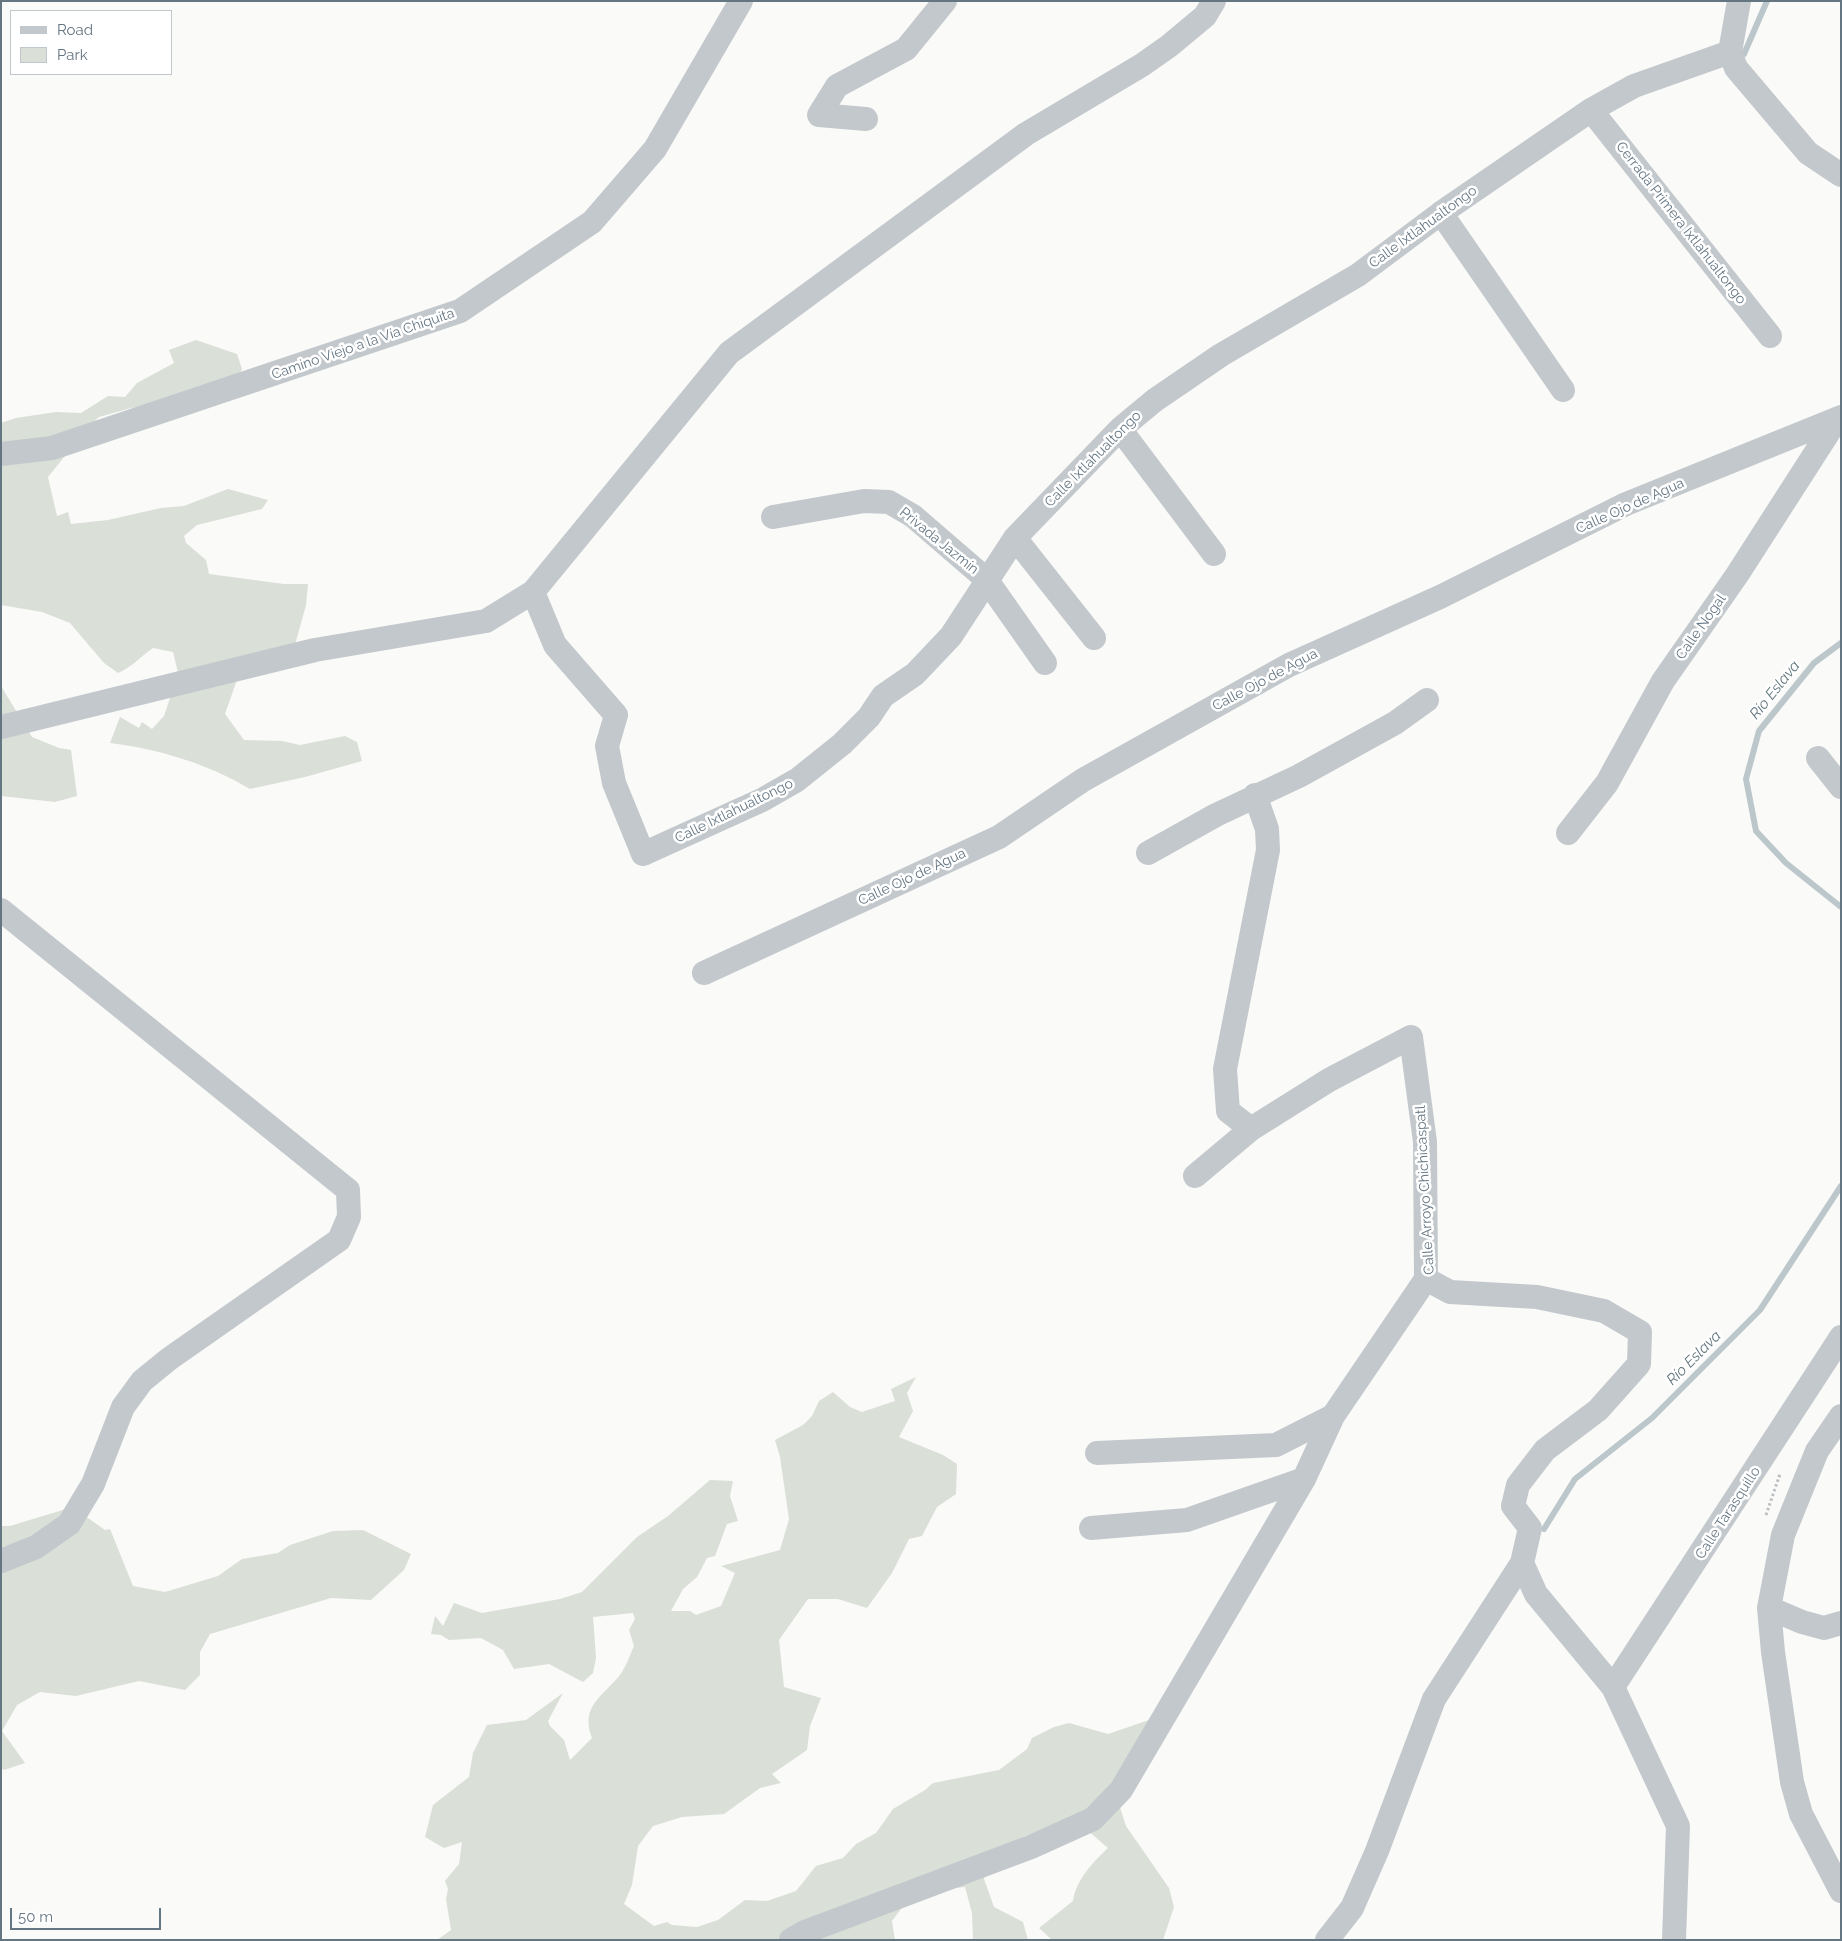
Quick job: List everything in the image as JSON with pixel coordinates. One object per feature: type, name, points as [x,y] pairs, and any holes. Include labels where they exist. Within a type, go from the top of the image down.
[{"type":"street","name":"Camino Viejo a la Vía Chiquita","points":[[1,454],[52,448],[460,311],[592,222],[655,149],[741,1]]},
{"type":"street","points":[[866,120],[819,115],[838,86],[906,49],[946,1]]},
{"type":"street","points":[[1,727],[315,650],[486,621],[533,592],[729,353],[1026,134],[1142,65],[1169,46],[1205,16],[1214,1]]},
{"type":"street","points":[[1739,1],[1730,52],[1736,68],[1808,153],[1841,176]]},
{"type":"street","name":"Calle Ixtlahualtongo","points":[[533,592],[555,645],[616,715],[607,746],[612,774],[643,854],[762,800],[797,780],[842,744],[869,717],[883,696],[915,674],[951,636],[986,579],[1015,538],[1120,429],[1155,400],[1187,378],[1358,275],[1441,213],[1591,110],[1634,86],[1730,52]]},
{"type":"street","name":"Cerrada Primera Ixtlahualtongo","points":[[1591,110],[1770,336]]},
{"type":"street","points":[[1441,213],[1563,390]]},
{"type":"street","name":"Calle Nogal","points":[[1568,833],[1607,783],[1663,681],[1737,575],[1838,419]]},
{"type":"street","name":"Calle Ojo de Agua","points":[[704,973],[999,837],[1083,780],[1289,665],[1440,598],[1626,504],[1838,419]]},
{"type":"street","points":[[1120,429],[1214,554]]},
{"type":"street","name":"Privada Jazmín","points":[[773,517],[864,501],[889,502],[913,516],[986,579],[1045,663]]},
{"type":"street","points":[[1015,538],[1094,638]]},
{"type":"street","points":[[1148,853],[1255,795],[1299,776],[1395,724],[1427,700]]},
{"type":"street","points":[[1818,758],[1841,787]]},
{"type":"street","points":[[1195,1176],[1251,1129],[1228,1111],[1224,1069],[1268,850],[1268,829],[1255,795]]},
{"type":"street","points":[[1,910],[348,1190],[349,1217],[339,1240],[169,1359],[142,1381],[123,1407],[93,1484],[69,1524],[36,1547],[1,1561]]},
{"type":"street","name":"Calle Arroyo Chichicaspatl","points":[[1251,1129],[1329,1080],[1412,1037],[1426,1142],[1426,1279],[1450,1292],[1537,1297],[1604,1311],[1640,1332],[1638,1364],[1598,1410],[1545,1450],[1518,1485],[1513,1506],[1530,1528],[1522,1563]]},
{"type":"street","points":[[791,1940],[805,1932],[1032,1847],[1093,1818],[1120,1790],[1304,1479],[1333,1416],[1426,1279]]},
{"type":"street","name":"Calle Tarasquillo","points":[[1613,1687],[1841,1337]]},
{"type":"street","points":[[1097,1453],[1276,1444],[1333,1416]]},
{"type":"street","points":[[1841,1416],[1817,1451],[1783,1535],[1769,1608],[1773,1652],[1792,1782],[1801,1814],[1841,1891]]},
{"type":"street","points":[[1091,1528],[1187,1520],[1304,1479]]},
{"type":"street","points":[[1522,1563],[1536,1594],[1613,1687],[1678,1826],[1674,1940]]},
{"type":"street","points":[[1327,1940],[1352,1908],[1377,1852],[1434,1699],[1522,1563]]},
{"type":"street","points":[[1769,1608],[1802,1622],[1824,1628],[1841,1623]]},
{"type":"green space","points":[[196,340],[237,354],[242,369],[239,375],[179,403],[131,408],[99,417],[89,426],[48,477],[57,516],[68,512],[71,524],[108,520],[161,508],[184,506],[228,489],[268,500],[262,509],[197,525],[184,536],[186,543],[206,560],[209,574],[284,584],[308,584],[306,605],[293,652],[239,674],[225,714],[244,740],[282,741],[300,745],[345,736],[357,742],[362,761],[305,777],[250,789],[217,772],[183,759],[147,749],[110,743],[120,717],[139,728],[142,722],[152,729],[164,716],[171,695],[181,685],[173,652],[153,648],[132,665],[118,673],[104,663],[70,623],[42,612],[1,605],[1,423],[16,418],[56,412],[81,413],[108,396],[125,397],[137,383],[174,363],[169,350]]},
{"type":"green space","points":[[1,686],[32,737],[59,748],[71,750],[77,796],[55,802],[1,796]]},
{"type":"green space","points":[[916,1377],[907,1393],[913,1411],[899,1437],[943,1455],[957,1464],[956,1494],[937,1507],[922,1536],[909,1539],[892,1573],[867,1608],[838,1599],[808,1599],[779,1640],[784,1687],[821,1698],[810,1726],[807,1750],[772,1774],[781,1783],[760,1788],[724,1814],[682,1817],[653,1826],[638,1846],[632,1885],[624,1904],[654,1926],[667,1922],[672,1925],[697,1927],[718,1920],[745,1900],[767,1901],[796,1891],[816,1866],[843,1858],[856,1844],[876,1833],[893,1809],[925,1790],[933,1783],[999,1770],[1027,1749],[1032,1738],[1054,1727],[1069,1723],[1108,1734],[1152,1719],[1117,1798],[1126,1826],[1169,1888],[1174,1907],[1163,1940],[1052,1940],[1039,1928],[1073,1901],[1081,1879],[1091,1865],[1108,1848],[1087,1830],[1061,1823],[1025,1836],[988,1857],[984,1879],[994,1907],[1023,1922],[1028,1940],[973,1940],[972,1913],[965,1887],[913,1893],[892,1921],[895,1940],[437,1940],[451,1930],[446,1899],[448,1889],[445,1881],[459,1864],[462,1842],[444,1848],[425,1837],[433,1805],[469,1777],[473,1753],[487,1725],[526,1720],[563,1693],[548,1721],[550,1726],[564,1740],[570,1760],[592,1738],[589,1727],[591,1710],[626,1665],[634,1646],[629,1630],[635,1619],[633,1613],[593,1617],[596,1658],[593,1673],[583,1682],[549,1664],[514,1669],[503,1650],[481,1638],[449,1640],[441,1635],[431,1634],[435,1616],[443,1626],[454,1603],[482,1613],[560,1599],[582,1592],[637,1537],[668,1516],[710,1480],[733,1481],[730,1496],[738,1521],[727,1524],[715,1556],[707,1558],[697,1577],[683,1589],[671,1611],[690,1611],[696,1615],[721,1606],[735,1573],[721,1566],[780,1550],[789,1519],[780,1457],[775,1440],[803,1425],[812,1416],[819,1401],[833,1392],[850,1407],[862,1412],[895,1401],[891,1389]]},
{"type":"green space","points":[[66,1509],[78,1511],[105,1530],[110,1529],[133,1586],[165,1592],[218,1576],[242,1559],[278,1553],[290,1545],[333,1531],[363,1530],[411,1554],[404,1570],[371,1600],[331,1598],[210,1634],[200,1652],[200,1675],[185,1690],[139,1681],[76,1696],[40,1692],[17,1705],[2,1731],[25,1763],[4,1770],[1,1768],[1,1526],[10,1526]]},
{"type":"waterway","points":[[1744,54],[1767,1]]},
{"type":"waterway","name":"Río Eslava","points":[[1841,643],[1814,663],[1759,731],[1746,779],[1756,831],[1786,863],[1841,907]]},
{"type":"waterway","name":"Río Eslava","points":[[1544,1529],[1575,1479],[1652,1418],[1760,1310],[1841,1186]]}]
